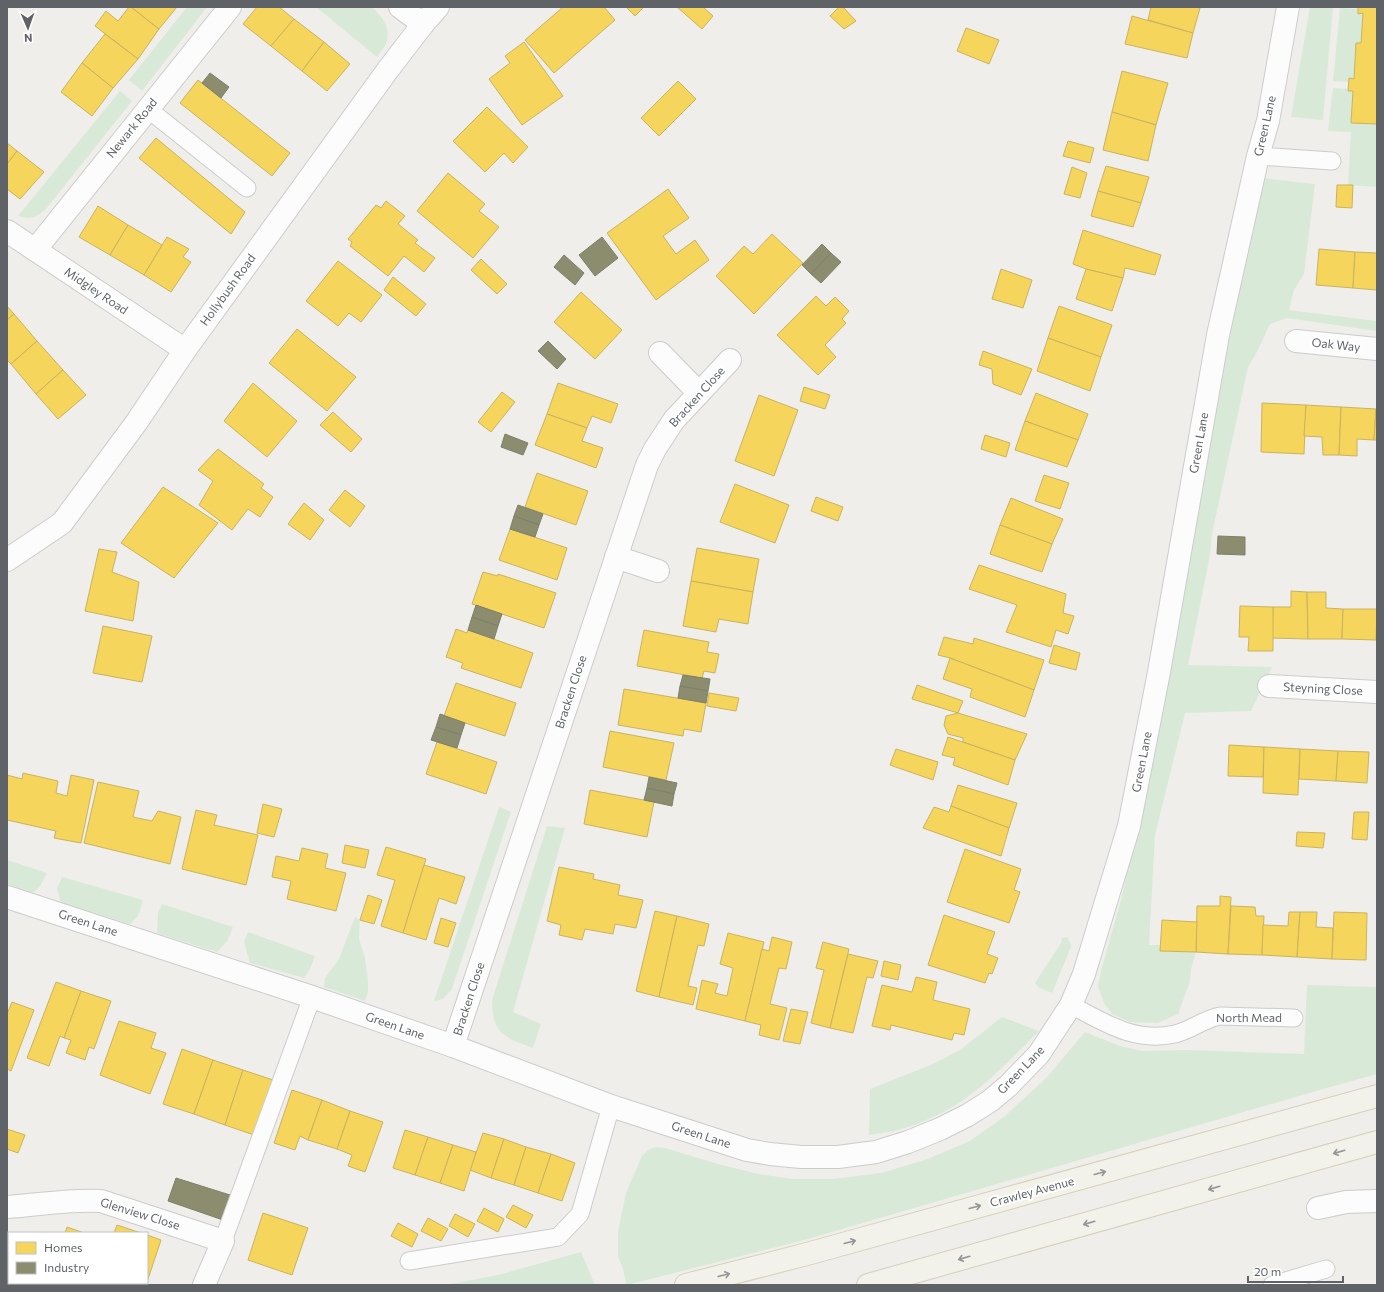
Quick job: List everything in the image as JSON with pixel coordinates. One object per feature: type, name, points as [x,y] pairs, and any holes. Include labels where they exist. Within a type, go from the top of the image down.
[{"type":"main road","name":"Crawley Avenue","points":[[686,1285],[822,1250],[1377,1096]]},
{"type":"main road","points":[[868,1285],[1377,1142]]},
{"type":"street","name":"Newark Road","points":[[35,250],[230,7]]},
{"type":"street","points":[[400,7],[423,24]]},
{"type":"street","name":"Hollybush Road","points":[[7,560],[62,523],[136,423],[185,350],[423,24],[438,7]]},
{"type":"street","name":"Green Lane","points":[[7,897],[312,997],[453,1046],[612,1106],[747,1150],[801,1157],[838,1156],[876,1152],[908,1142],[940,1129],[968,1115],[990,1101],[1008,1086],[1039,1054],[1071,1005],[1084,974],[1129,826],[1159,672],[1218,335],[1258,156],[1268,121],[1288,7]]},
{"type":"street","name":"Midgley Road","points":[[7,232],[185,350]]},
{"type":"street","name":"Oak Way","points":[[1296,340],[1377,349]]},
{"type":"street","points":[[660,353],[700,393]]},
{"type":"street","name":"Bracken Close","points":[[453,1046],[647,465],[655,449],[674,420],[730,360]]},
{"type":"street","points":[[616,557],[658,571]]},
{"type":"street","name":"Steyning Close","points":[[1269,686],[1377,692]]},
{"type":"street","name":"Glenview Close","points":[[7,1207],[64,1201],[101,1201],[223,1241]]},
{"type":"street","points":[[1318,1208],[1346,1202],[1377,1201]]},
{"type":"street","points":[[204,1285],[223,1241]]},
{"type":"lane","points":[[148,109],[247,188]]},
{"type":"lane","points":[[1258,156],[1332,161]]},
{"type":"lane","points":[[223,1241],[312,997]]},
{"type":"lane","name":"North Mead","points":[[1071,1005],[1119,1030],[1138,1035],[1159,1036],[1176,1034],[1210,1018],[1220,1016],[1294,1018]]},
{"type":"lane","points":[[409,1262],[558,1237],[580,1214],[612,1106]]},
{"type":"lane","points":[[1272,1285],[1326,1270]]},
{"type":"green space","points":[[187,7],[207,7],[142,91],[129,80]]},
{"type":"green space","points":[[316,7],[372,7],[382,18],[388,30],[387,40],[377,57]]},
{"type":"green space","points":[[1310,7],[1333,7],[1323,120],[1291,117]]},
{"type":"green space","points":[[1340,8],[1358,9],[1358,14],[1363,13],[1361,43],[1356,43],[1354,79],[1349,78],[1349,82],[1333,81]]},
{"type":"green space","points":[[1333,88],[1349,89],[1353,91],[1352,123],[1377,124],[1377,187],[1348,185],[1351,132],[1328,131]]},
{"type":"green space","points":[[120,91],[132,101],[45,210],[33,218],[18,216]]},
{"type":"green space","points":[[1262,178],[1315,184],[1304,274],[1294,290],[1289,310],[1377,321],[1377,331],[1287,318],[1270,324],[1248,367],[1212,534],[1210,555],[1188,665],[1272,667],[1251,711],[1185,713],[1155,835],[1149,945],[1161,945],[1161,951],[1196,952],[1191,969],[1190,981],[1178,1014],[1158,1023],[1130,1022],[1112,1014],[1104,1003],[1098,986],[1121,900],[1150,769],[1219,365]]},
{"type":"green space","points":[[499,807],[511,812],[452,989],[443,999],[434,1001]]},
{"type":"green space","points":[[547,826],[565,828],[513,1012],[541,1024],[533,1048],[514,1041],[502,1033],[494,1020],[492,1000]]},
{"type":"green space","points":[[7,860],[47,873],[40,886],[33,893],[7,884]]},
{"type":"green space","points":[[62,877],[143,900],[138,916],[130,924],[61,903],[57,889]]},
{"type":"green space","points":[[162,904],[233,927],[228,940],[217,952],[157,933],[158,913]]},
{"type":"green space","points":[[355,917],[360,920],[359,939],[365,958],[368,981],[368,992],[365,1001],[324,987],[325,978],[339,959]]},
{"type":"green space","points":[[248,932],[315,956],[310,969],[304,978],[250,963],[244,942]]},
{"type":"green space","points":[[1067,937],[1071,947],[1052,993],[1038,987],[1035,983],[1061,943],[1062,938]]},
{"type":"green space","points":[[1307,985],[1377,987],[1377,1074],[808,1239],[627,1285],[618,1257],[618,1232],[626,1193],[642,1156],[648,1150],[656,1147],[665,1148],[758,1174],[793,1179],[833,1179],[881,1173],[925,1160],[970,1141],[1005,1116],[1047,1077],[1085,1032],[1120,1046],[1142,1051],[1187,1050],[1304,1054]]},
{"type":"green space","points":[[1002,1017],[1039,1031],[990,1079],[957,1104],[912,1126],[869,1135],[870,1089],[933,1064],[960,1050]]},
{"type":"green space","points":[[581,1252],[595,1285],[446,1285],[498,1275]]},
{"type":"building: Homes","points":[[129,7],[159,29],[138,59],[95,26],[106,11],[118,21]]},
{"type":"building: Homes","points":[[131,7],[177,7],[159,29]]},
{"type":"building: Homes","points":[[257,7],[279,7],[294,19],[271,46],[243,24]]},
{"type":"building: Homes","points":[[563,7],[604,7],[615,20],[554,73],[525,40]]},
{"type":"building: Homes","points":[[626,7],[644,7],[635,16]]},
{"type":"building: Homes","points":[[677,7],[703,7],[713,16],[702,29]]},
{"type":"building: Homes","points":[[839,7],[843,7],[856,21],[844,29],[830,16]]},
{"type":"building: Homes","points":[[1151,7],[1200,8],[1193,33],[1148,20]]},
{"type":"building: Homes","points":[[1358,7],[1377,7],[1377,124],[1351,123],[1353,91],[1348,91],[1349,78],[1354,79],[1356,43],[1361,43],[1363,13],[1358,14]]},
{"type":"building: Homes","points":[[1132,16],[1193,33],[1187,58],[1125,44]]},
{"type":"building: Homes","points":[[294,19],[324,42],[302,71],[271,46]]},
{"type":"building: Homes","points":[[966,28],[999,40],[989,64],[957,51]]},
{"type":"building: Homes","points":[[105,34],[138,59],[113,88],[82,63]]},
{"type":"building: Homes","points":[[324,42],[350,64],[327,91],[302,71]]},
{"type":"building: Homes","points":[[524,42],[563,96],[522,125],[489,79],[510,63],[505,56]]},
{"type":"building: Homes","points":[[82,63],[113,88],[92,116],[61,92]]},
{"type":"building: Homes","points":[[1122,71],[1168,83],[1156,125],[1112,112]]},
{"type":"building: Homes","points":[[198,80],[290,153],[272,176],[180,103]]},
{"type":"building: Homes","points":[[678,81],[696,99],[659,136],[641,118]]},
{"type":"building: Homes","points":[[487,107],[528,147],[513,163],[504,153],[485,172],[453,141]]},
{"type":"building: Homes","points":[[1112,112],[1156,125],[1148,161],[1103,150]]},
{"type":"building: Homes","points":[[156,138],[245,212],[231,234],[139,158]]},
{"type":"building: Homes","points":[[1068,141],[1094,148],[1090,163],[1063,156]]},
{"type":"building: Homes","points":[[7,143],[17,151],[7,164]]},
{"type":"building: Homes","points":[[17,151],[44,172],[20,199],[7,189],[7,164]]},
{"type":"building: Homes","points":[[1106,166],[1149,177],[1141,203],[1098,191]]},
{"type":"building: Homes","points":[[1072,167],[1087,173],[1080,198],[1064,194]]},
{"type":"building: Homes","points":[[448,173],[485,204],[479,211],[499,227],[473,258],[417,211]]},
{"type":"building: Homes","points":[[1337,185],[1353,185],[1352,208],[1336,207]]},
{"type":"building: Homes","points":[[668,189],[689,218],[663,236],[676,254],[695,240],[709,260],[656,300],[607,233]]},
{"type":"building: Homes","points":[[1098,191],[1141,203],[1133,227],[1091,216]]},
{"type":"building: Homes","points":[[386,201],[405,216],[398,224],[418,240],[415,243],[435,258],[424,272],[404,256],[388,276],[350,246],[352,242],[348,239],[376,205],[381,208]]},
{"type":"building: Homes","points":[[98,206],[128,225],[110,255],[79,237]]},
{"type":"building: Homes","points":[[128,225],[162,245],[144,275],[110,255]]},
{"type":"building: Homes","points":[[1083,230],[1161,255],[1155,275],[1125,268],[1123,278],[1086,269],[1073,264]]},
{"type":"building: Homes","points":[[772,234],[803,263],[754,314],[716,276],[744,246],[753,254]]},
{"type":"building: Homes","points":[[167,237],[189,249],[183,257],[191,262],[171,292],[144,275]]},
{"type":"building: Homes","points":[[1319,249],[1355,252],[1353,288],[1316,285]]},
{"type":"building: Homes","points":[[1355,252],[1377,253],[1377,290],[1353,288]]},
{"type":"building: Homes","points":[[481,259],[507,284],[497,294],[471,270]]},
{"type":"building: Homes","points":[[338,261],[382,295],[361,322],[349,313],[338,326],[306,301]]},
{"type":"building: Homes","points":[[1001,269],[1032,280],[1023,308],[992,299]]},
{"type":"building: Homes","points":[[1086,269],[1123,278],[1112,311],[1076,299]]},
{"type":"building: Homes","points":[[393,277],[426,304],[416,316],[384,290]]},
{"type":"building: Homes","points":[[581,292],[622,330],[595,359],[554,322]]},
{"type":"building: Homes","points":[[816,296],[826,306],[835,297],[849,311],[842,319],[846,323],[825,345],[836,357],[818,375],[777,335]]},
{"type":"building: Homes","points":[[7,306],[14,314],[7,320]]},
{"type":"building: Homes","points":[[1059,306],[1112,325],[1101,357],[1048,338]]},
{"type":"building: Homes","points":[[14,314],[37,341],[11,364],[7,360],[7,320]]},
{"type":"building: Homes","points":[[297,329],[356,377],[327,411],[269,363]]},
{"type":"building: Homes","points":[[1048,338],[1101,357],[1090,391],[1037,371]]},
{"type":"building: Homes","points":[[37,341],[63,370],[36,394],[11,364]]},
{"type":"building: Homes","points":[[983,351],[1032,369],[1021,395],[993,384],[992,369],[979,365]]},
{"type":"building: Homes","points":[[63,370],[86,395],[58,419],[36,394]]},
{"type":"building: Homes","points":[[253,383],[297,421],[267,457],[224,421]]},
{"type":"building: Homes","points":[[558,383],[618,404],[611,423],[592,416],[587,428],[547,414]]},
{"type":"building: Homes","points":[[804,387],[830,395],[825,409],[800,401]]},
{"type":"building: Homes","points":[[502,392],[515,402],[491,432],[478,422]]},
{"type":"building: Homes","points":[[1036,393],[1088,414],[1078,440],[1025,421]]},
{"type":"building: Homes","points":[[759,395],[798,410],[774,476],[735,461]]},
{"type":"building: Homes","points":[[1262,403],[1306,405],[1304,454],[1261,452]]},
{"type":"building: Homes","points":[[1306,405],[1341,407],[1339,455],[1323,455],[1322,437],[1304,436]]},
{"type":"building: Homes","points":[[1341,407],[1376,409],[1374,440],[1357,439],[1357,456],[1339,455]]},
{"type":"building: Homes","points":[[1376,409],[1377,440],[1374,440]]},
{"type":"building: Homes","points":[[333,412],[362,439],[351,452],[320,425]]},
{"type":"building: Homes","points":[[547,414],[587,428],[582,441],[603,448],[596,468],[535,445]]},
{"type":"building: Homes","points":[[1025,421],[1078,440],[1067,467],[1015,450]]},
{"type":"building: Homes","points":[[985,435],[1010,443],[1006,457],[981,449]]},
{"type":"building: Homes","points":[[218,449],[264,484],[261,488],[273,497],[260,517],[248,509],[232,530],[199,505],[213,481],[198,470]]},
{"type":"building: Homes","points":[[537,473],[588,491],[576,525],[525,507]]},
{"type":"building: Homes","points":[[1044,475],[1069,483],[1060,509],[1035,501]]},
{"type":"building: Homes","points":[[735,484],[789,505],[775,543],[720,522]]},
{"type":"building: Homes","points":[[163,487],[218,523],[174,578],[121,543]]},
{"type":"building: Homes","points":[[345,490],[365,506],[350,527],[329,510]]},
{"type":"building: Homes","points":[[816,497],[843,507],[838,521],[811,511]]},
{"type":"building: Homes","points":[[1011,498],[1063,519],[1052,544],[1000,525]]},
{"type":"building: Homes","points":[[304,503],[324,520],[310,540],[288,524]]},
{"type":"building: Homes","points":[[1000,525],[1052,544],[1042,572],[990,554]]},
{"type":"building: Homes","points":[[510,529],[567,548],[557,580],[499,560]]},
{"type":"building: Homes","points":[[697,548],[759,559],[753,592],[691,581]]},
{"type":"building: Homes","points":[[99,549],[117,552],[112,572],[139,582],[133,621],[85,611]]},
{"type":"building: Homes","points":[[979,565],[1066,594],[1063,613],[1074,616],[1068,634],[1056,630],[1051,647],[1006,632],[1017,605],[969,589]]},
{"type":"building: Homes","points":[[483,572],[498,576],[498,574],[556,593],[544,628],[472,604]]},
{"type":"building: Homes","points":[[691,581],[753,592],[748,624],[719,619],[716,632],[683,626]]},
{"type":"building: Homes","points":[[1291,591],[1307,592],[1308,639],[1272,638],[1273,607],[1291,607]]},
{"type":"building: Homes","points":[[1307,592],[1326,592],[1326,608],[1343,609],[1342,639],[1308,639]]},
{"type":"building: Homes","points":[[1240,606],[1273,607],[1273,651],[1248,651],[1249,637],[1239,637]]},
{"type":"building: Homes","points":[[1343,609],[1377,609],[1376,640],[1342,639]]},
{"type":"building: Homes","points":[[103,626],[152,636],[142,682],[93,673]]},
{"type":"building: Homes","points":[[456,629],[467,633],[468,630],[533,653],[521,688],[461,668],[463,663],[446,657]]},
{"type":"building: Homes","points":[[644,630],[709,642],[707,652],[719,654],[715,673],[704,671],[702,678],[637,666]]},
{"type":"building: Homes","points":[[944,637],[973,644],[974,638],[1044,660],[1034,690],[950,658],[938,655]]},
{"type":"building: Homes","points":[[1054,645],[1080,653],[1076,670],[1049,663]]},
{"type":"building: Homes","points":[[950,658],[1034,690],[1025,717],[970,697],[972,689],[943,679]]},
{"type":"building: Homes","points":[[456,683],[516,703],[505,736],[444,716]]},
{"type":"building: Homes","points":[[917,685],[963,701],[958,713],[912,699]]},
{"type":"building: Homes","points":[[624,689],[706,703],[701,732],[684,729],[683,736],[618,725]]},
{"type":"building: Homes","points":[[709,693],[739,698],[736,711],[707,706]]},
{"type":"building: Homes","points":[[958,713],[1027,734],[1015,760],[963,742],[963,738],[948,734],[944,725],[946,716]]},
{"type":"building: Homes","points":[[610,731],[674,743],[666,780],[603,767]]},
{"type":"building: Homes","points":[[948,737],[1015,760],[1008,785],[953,765],[955,758],[942,755]]},
{"type":"building: Homes","points":[[437,742],[497,762],[486,794],[426,774]]},
{"type":"building: Homes","points":[[1229,745],[1264,747],[1263,777],[1228,776]]},
{"type":"building: Homes","points":[[1264,747],[1300,749],[1298,795],[1263,793]]},
{"type":"building: Homes","points":[[896,749],[938,762],[933,780],[890,765]]},
{"type":"building: Homes","points":[[1300,749],[1338,751],[1336,781],[1299,779]]},
{"type":"building: Homes","points":[[1338,751],[1369,752],[1367,783],[1336,781]]},
{"type":"building: Homes","points":[[23,773],[58,781],[56,793],[67,796],[71,775],[94,780],[81,843],[54,838],[56,831],[7,820],[7,775],[22,779]]},
{"type":"building: Homes","points":[[98,782],[139,791],[133,817],[152,821],[158,811],[181,817],[170,864],[84,843]]},
{"type":"building: Homes","points":[[958,785],[1017,803],[1009,828],[951,806]]},
{"type":"building: Homes","points":[[590,790],[654,802],[647,837],[584,824]]},
{"type":"building: Homes","points":[[263,804],[282,809],[274,837],[257,833]]},
{"type":"building: Homes","points":[[951,806],[1009,828],[1001,856],[923,828],[934,807],[949,812]]},
{"type":"building: Homes","points":[[196,810],[217,815],[214,825],[258,835],[246,885],[182,869]]},
{"type":"building: Homes","points":[[1354,812],[1369,812],[1367,840],[1352,839]]},
{"type":"building: Homes","points":[[1297,832],[1325,833],[1323,848],[1296,846]]},
{"type":"building: Homes","points":[[345,845],[369,850],[365,868],[342,863]]},
{"type":"building: Homes","points":[[386,847],[426,859],[403,933],[381,926],[395,880],[377,875]]},
{"type":"building: Homes","points":[[302,848],[328,854],[325,868],[346,873],[336,911],[287,899],[291,881],[272,877],[276,856],[299,861]]},
{"type":"building: Homes","points":[[965,849],[1021,869],[1014,890],[1020,892],[1009,923],[947,902]]},
{"type":"building: Homes","points":[[424,865],[465,877],[456,904],[439,898],[426,940],[403,933]]},
{"type":"building: Homes","points":[[559,867],[594,874],[593,879],[620,885],[618,895],[643,900],[636,928],[615,924],[613,934],[585,929],[582,940],[559,935],[561,925],[547,921]]},
{"type":"building: Homes","points":[[368,895],[382,900],[374,924],[360,920]]},
{"type":"building: Homes","points":[[1220,896],[1231,897],[1228,954],[1196,952],[1197,906],[1220,906]]},
{"type":"building: Homes","points":[[1231,906],[1255,907],[1256,916],[1264,916],[1262,955],[1228,954]]},
{"type":"building: Homes","points":[[655,911],[677,916],[659,997],[636,991]]},
{"type":"building: Homes","points":[[1289,912],[1300,912],[1297,957],[1262,955],[1263,925],[1288,926]]},
{"type":"building: Homes","points":[[1300,912],[1317,912],[1316,927],[1333,928],[1332,959],[1297,957]]},
{"type":"building: Homes","points":[[1334,912],[1367,913],[1366,960],[1332,959]]},
{"type":"building: Homes","points":[[944,915],[995,932],[987,954],[998,958],[992,974],[989,973],[985,983],[928,965]]},
{"type":"building: Homes","points":[[677,916],[709,924],[704,946],[698,945],[688,986],[697,988],[693,1005],[659,997]]},
{"type":"building: Homes","points":[[441,918],[456,923],[448,947],[434,943]]},
{"type":"building: Homes","points":[[1162,920],[1197,922],[1196,952],[1160,951]]},
{"type":"building: Homes","points":[[728,933],[764,942],[745,1021],[696,1009],[702,980],[718,984],[715,993],[727,996],[733,968],[720,964]]},
{"type":"building: Homes","points":[[772,937],[792,942],[786,969],[779,968],[770,1004],[787,1008],[779,1040],[759,1035],[761,1025],[745,1021],[762,949],[769,951]]},
{"type":"building: Homes","points":[[823,942],[849,949],[830,1028],[811,1023],[824,970],[816,968]]},
{"type":"building: Homes","points":[[848,954],[878,961],[873,978],[867,977],[853,1033],[830,1028]]},
{"type":"building: Homes","points":[[884,961],[901,965],[898,980],[881,976]]},
{"type":"building: Homes","points":[[916,977],[937,982],[933,1000],[970,1009],[964,1035],[954,1033],[952,1040],[891,1025],[890,1030],[872,1026],[882,985],[912,992]]},
{"type":"building: Homes","points":[[56,982],[81,991],[64,1038],[60,1036],[49,1066],[27,1058]]},
{"type":"building: Homes","points":[[81,991],[111,1001],[94,1049],[89,1047],[85,1060],[66,1053],[71,1040],[64,1038]]},
{"type":"building: Homes","points":[[12,1002],[34,1010],[11,1071],[7,1069],[7,1014]]},
{"type":"building: Homes","points":[[791,1009],[808,1012],[800,1044],[783,1041]]},
{"type":"building: Homes","points":[[119,1021],[156,1033],[151,1048],[166,1053],[150,1094],[100,1075]]},
{"type":"building: Homes","points":[[182,1049],[213,1060],[194,1114],[163,1104]]},
{"type":"building: Homes","points":[[213,1060],[243,1070],[225,1125],[194,1114]]},
{"type":"building: Homes","points":[[243,1070],[273,1080],[254,1135],[225,1125]]},
{"type":"building: Homes","points":[[292,1090],[322,1100],[308,1140],[300,1136],[295,1150],[274,1143]]},
{"type":"building: Homes","points":[[322,1100],[350,1111],[337,1149],[308,1140]]},
{"type":"building: Homes","points":[[350,1111],[383,1122],[365,1172],[348,1166],[352,1155],[337,1149]]},
{"type":"building: Homes","points":[[7,1129],[25,1135],[18,1153],[7,1149]]},
{"type":"building: Homes","points":[[405,1130],[428,1137],[415,1175],[393,1168]]},
{"type":"building: Homes","points":[[483,1133],[504,1139],[491,1178],[470,1170]]},
{"type":"building: Homes","points":[[428,1137],[453,1145],[440,1183],[415,1175]]},
{"type":"building: Homes","points":[[504,1139],[526,1147],[514,1185],[491,1178]]},
{"type":"building: Homes","points":[[453,1145],[476,1152],[464,1191],[440,1183]]},
{"type":"building: Homes","points":[[526,1147],[551,1154],[538,1193],[514,1185]]},
{"type":"building: Homes","points":[[551,1154],[575,1163],[562,1201],[538,1193]]},
{"type":"building: Homes","points":[[513,1205],[533,1215],[526,1228],[506,1217]]},
{"type":"building: Homes","points":[[484,1208],[504,1219],[498,1232],[477,1221]]},
{"type":"building: Homes","points":[[263,1213],[308,1228],[292,1275],[248,1260]]},
{"type":"building: Homes","points":[[455,1214],[475,1224],[468,1237],[449,1226]]},
{"type":"building: Homes","points":[[428,1218],[448,1229],[441,1241],[421,1231]]},
{"type":"building: Homes","points":[[398,1223],[418,1234],[412,1247],[391,1236]]},
{"type":"building: Homes","points":[[117,1225],[138,1232],[114,1232]]},
{"type":"building: Homes","points":[[67,1227],[81,1232],[65,1232]]},
{"type":"building: Homes","points":[[148,1235],[161,1240],[148,1279]]},
{"type":"building: Homes","points":[[8,1261],[8,1282],[7,1282]]},
{"type":"building: Homes","points":[[14,1284],[48,1284],[47,1285]]},
{"type":"building: Homes","points":[[73,1284],[96,1284],[96,1285]]},
{"type":"building: Industry","points":[[210,73],[229,87],[221,98],[202,83]]},
{"type":"building: Industry","points":[[602,237],[618,258],[595,276],[579,255]]},
{"type":"building: Industry","points":[[822,244],[831,253],[811,274],[802,265]]},
{"type":"building: Industry","points":[[831,253],[841,262],[821,283],[811,274]]},
{"type":"building: Industry","points":[[564,255],[584,273],[575,285],[554,267]]},
{"type":"building: Industry","points":[[548,341],[566,359],[557,369],[538,351]]},
{"type":"building: Industry","points":[[505,434],[528,443],[523,455],[501,447]]},
{"type":"building: Industry","points":[[518,505],[543,514],[539,525],[514,516]]},
{"type":"building: Industry","points":[[514,516],[539,525],[535,537],[510,529]]},
{"type":"building: Industry","points":[[1218,536],[1245,537],[1245,555],[1217,554]]},
{"type":"building: Industry","points":[[476,605],[502,614],[498,626],[472,617]]},
{"type":"building: Industry","points":[[472,617],[498,626],[494,639],[468,630]]},
{"type":"building: Industry","points":[[683,675],[710,679],[708,691],[680,686]]},
{"type":"building: Industry","points":[[680,686],[708,691],[706,703],[678,698]]},
{"type":"building: Industry","points":[[440,714],[465,723],[461,735],[436,727]]},
{"type":"building: Industry","points":[[436,727],[461,735],[457,748],[431,740]]},
{"type":"building: Industry","points":[[649,777],[677,783],[674,794],[647,788]]},
{"type":"building: Industry","points":[[647,788],[674,794],[672,806],[644,800]]},
{"type":"building: Industry","points":[[176,1178],[230,1195],[223,1220],[168,1201]]}]
